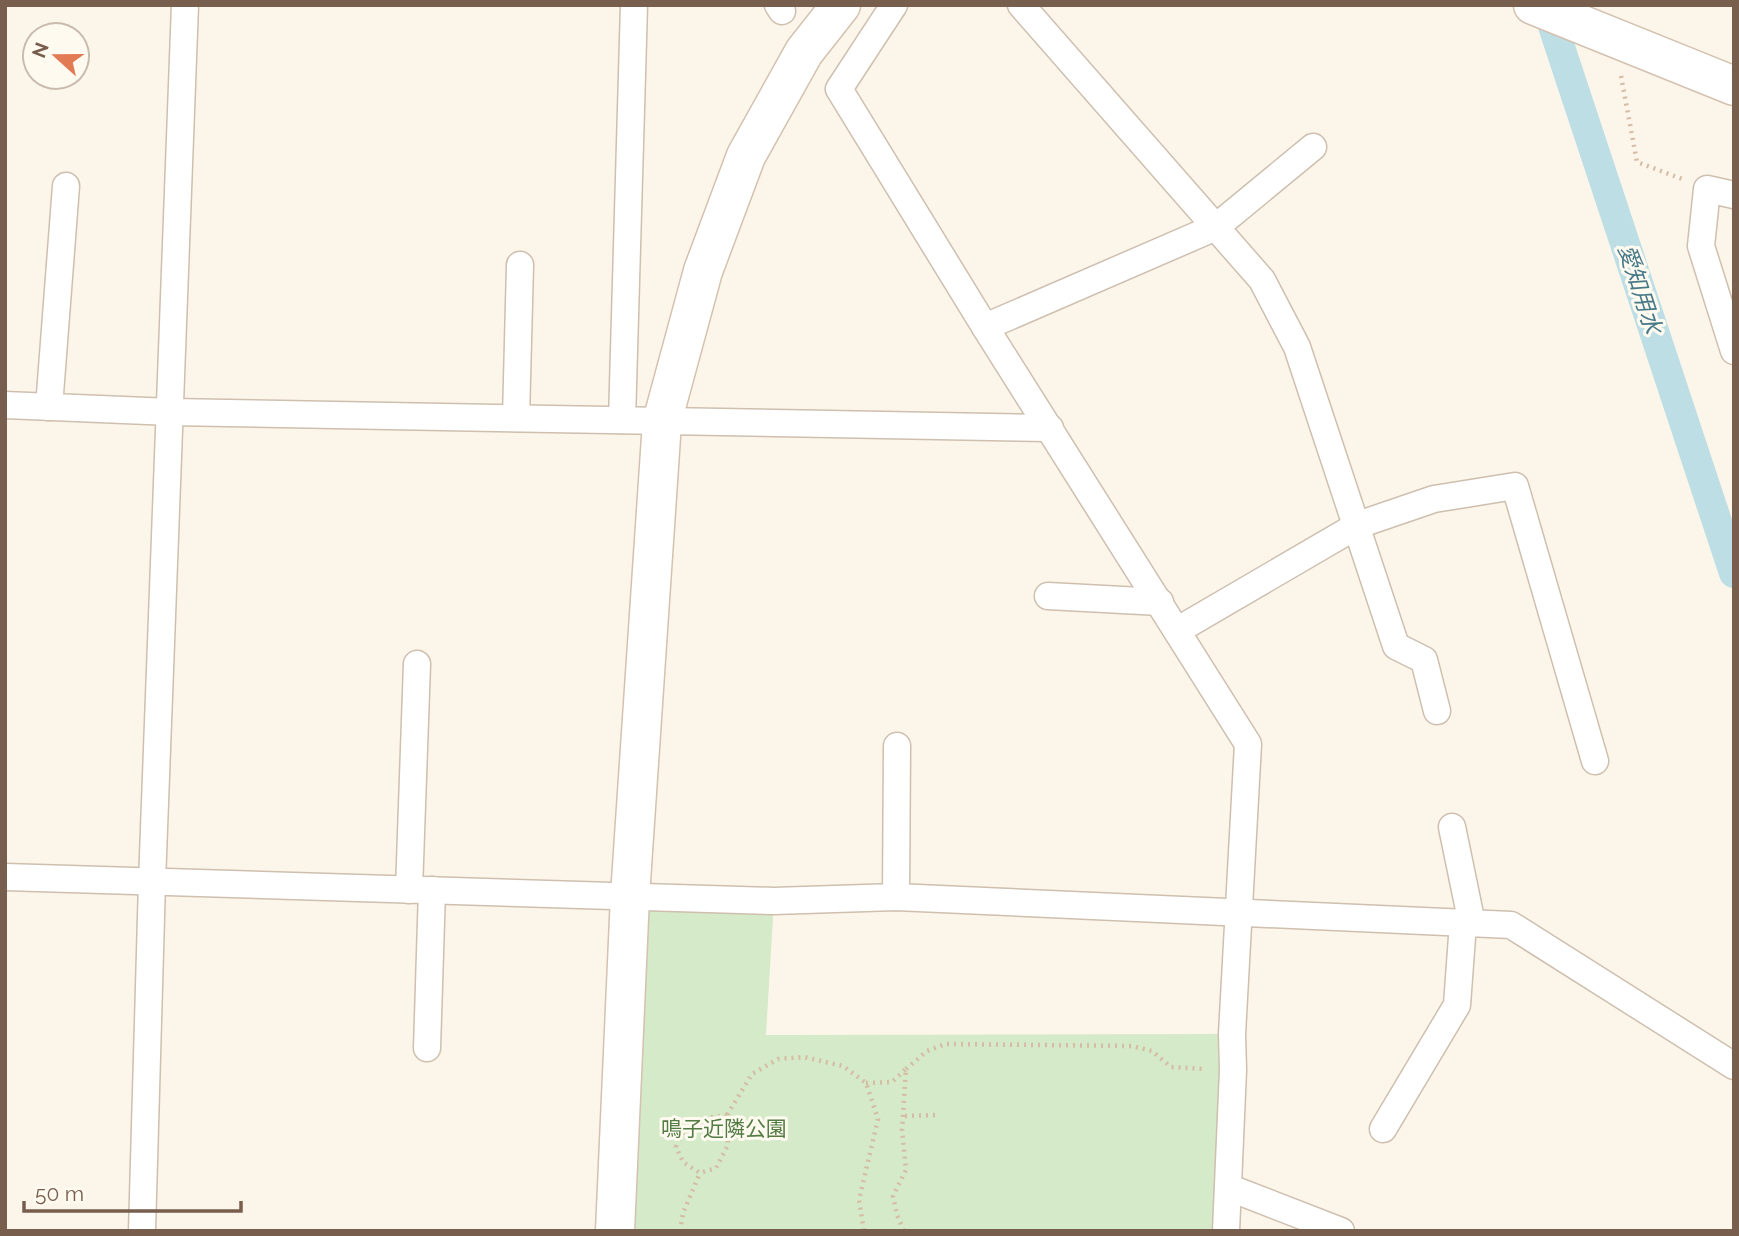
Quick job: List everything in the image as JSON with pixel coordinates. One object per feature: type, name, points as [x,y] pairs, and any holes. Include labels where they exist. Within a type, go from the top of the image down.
[{"type":"street","points":[[142,1231],[152,882],[185,5]]},
{"type":"street","points":[[622,420],[634,5]]},
{"type":"street","points":[[615,1231],[630,896],[662,422],[703,271],[746,156],[804,52],[841,5]]},
{"type":"street","points":[[894,5],[839,89],[985,327],[1248,744],[1232,1034],[1230,1188],[1226,1231]]},
{"type":"street","points":[[1021,5],[1262,280],[1297,347],[1396,646],[1424,660],[1437,711]]},
{"type":"street","points":[[1533,5],[1734,86]]},
{"type":"street","points":[[985,327],[1216,227],[1313,148]]},
{"type":"street","points":[[48,407],[66,186]]},
{"type":"street","points":[[1734,195],[1707,189],[1701,246],[1734,351]]},
{"type":"street","points":[[516,418],[520,265]]},
{"type":"street","points":[[5,405],[171,412],[1050,428]]},
{"type":"street","points":[[1178,630],[1358,525],[1434,499],[1515,486],[1595,761]]},
{"type":"street","points":[[1048,596],[1160,602]]},
{"type":"street","points":[[417,664],[420,890],[427,1048]]},
{"type":"street","points":[[896,897],[897,746]]},
{"type":"street","points":[[1383,1129],[1457,1005],[1468,923],[1452,827]]},
{"type":"street","points":[[5,877],[775,901],[896,897],[1511,925],[1734,1066]]},
{"type":"street","points":[[1230,1188],[1340,1231]]},
{"type":"path","points":[[1609,36],[1637,162],[1707,189]]},
{"type":"path","points":[[866,1083],[892,1082],[927,1051],[945,1044],[1132,1046],[1152,1051],[1171,1067],[1233,1070]]},
{"type":"path","points":[[680,1231],[683,1213],[700,1173],[716,1168],[728,1145],[727,1115],[752,1074],[778,1059],[804,1057],[843,1066],[866,1083],[878,1119],[859,1199],[864,1231]]},
{"type":"path","points":[[904,1231],[893,1196],[906,1170],[902,1130],[906,1069]]},
{"type":"path","points":[[700,1173],[683,1162],[676,1147],[682,1133],[691,1123],[727,1115]]},
{"type":"path","points":[[905,1116],[939,1115]]},
{"type":"green space","name":"鳴子近隣公園","points":[[630,896],[774,901],[766,1035],[1232,1034],[1226,1231],[615,1231]]},
{"type":"waterway","name":"愛知用水","points":[[1546,5],[1734,573]]}]
